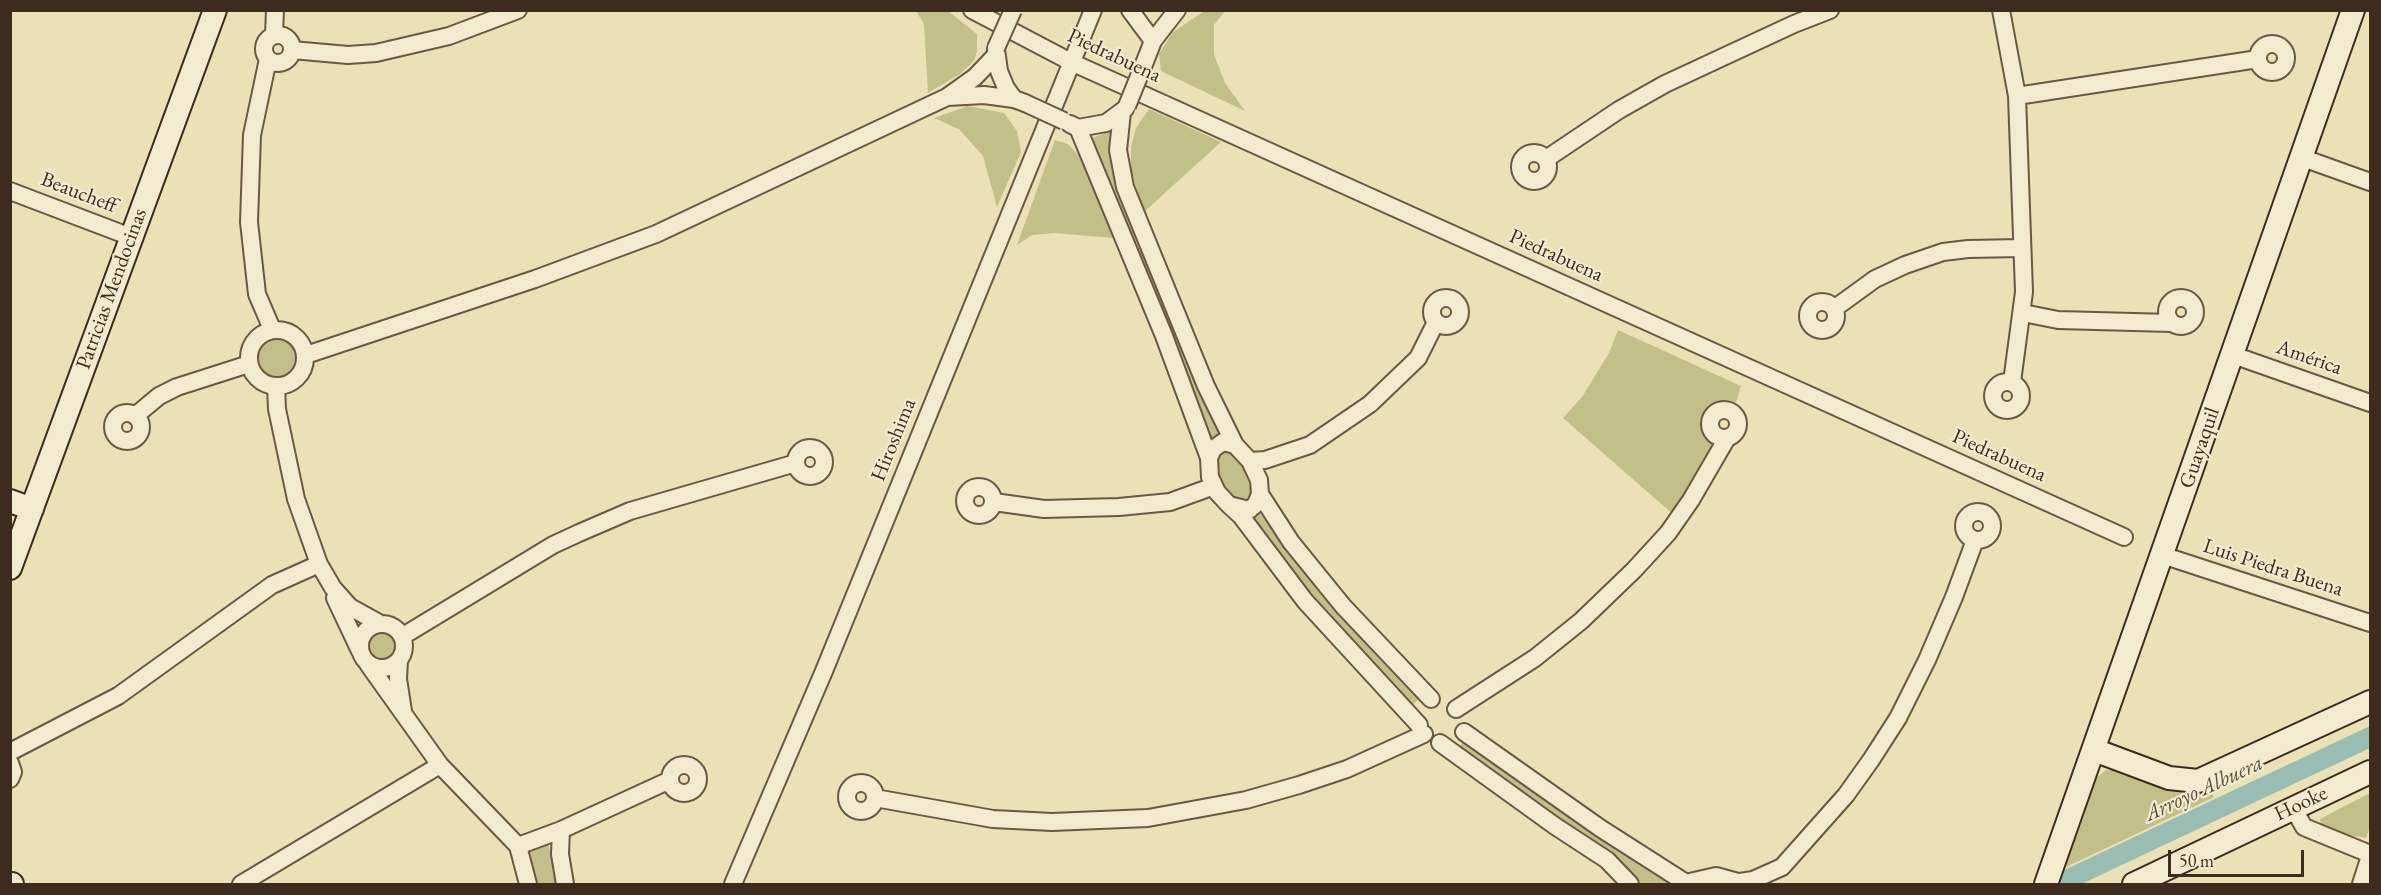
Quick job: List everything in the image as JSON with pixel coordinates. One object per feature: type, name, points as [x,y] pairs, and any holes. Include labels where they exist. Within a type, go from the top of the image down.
[{"type":"street","name":"Patricias Mendocinas","points":[[10,568],[215,10]]},
{"type":"street","points":[[272,330],[257,294],[249,222],[252,135],[268,59],[264,46],[274,35],[275,10]]},
{"type":"street","points":[[292,50],[348,55],[376,53],[449,36],[518,10]]},
{"type":"street","name":"Piedrabuena","points":[[972,10],[1071,62],[2124,537]]},
{"type":"street","points":[[306,355],[602,256],[703,213],[947,97],[975,77],[995,52],[1013,10]]},
{"type":"street","name":"Hiroshima","points":[[733,885],[824,671],[1093,10]]},
{"type":"street","points":[[1130,10],[1153,41]]},
{"type":"street","points":[[1177,10],[1153,41],[1124,109],[1118,150],[1125,187],[1206,386],[1235,445],[1250,461],[1259,480],[1260,494],[1256,504],[1249,510],[1229,505]]},
{"type":"street","points":[[1546,159],[1619,110],[1665,84],[1794,24],[1830,10]]},
{"type":"street","points":[[1989,10],[2005,33]]},
{"type":"street","points":[[2001,10],[2017,96],[2022,248],[2023,313],[2012,382]]},
{"type":"street","name":"Guayaquil","points":[[2046,885],[2354,10]]},
{"type":"street","points":[[274,35],[287,38],[292,50]]},
{"type":"street","points":[[268,59],[276,63],[285,61],[292,50]]},
{"type":"street","points":[[995,52],[1006,88],[1019,101]]},
{"type":"street","points":[[2017,96],[2258,60]]},
{"type":"street","points":[[947,97],[984,95],[1019,101],[1071,125],[1106,123],[1124,109]]},
{"type":"street","points":[[1071,125],[1164,336],[1209,458],[1210,477],[1214,486],[1247,524],[1305,601],[1422,730],[1555,826],[1607,860],[1630,885]]},
{"type":"street","points":[[2303,158],[2370,182]]},
{"type":"street","name":"Beaucheff","points":[[10,190],[131,237]]},
{"type":"street","points":[[1835,308],[1875,279],[1905,264],[1943,252],[2022,248]]},
{"type":"street","points":[[2023,313],[2058,321],[2171,323]]},
{"type":"street","points":[[1250,461],[1265,460],[1310,445],[1370,404],[1418,358],[1436,322]]},
{"type":"street","points":[[272,330],[290,332],[297,338],[306,355],[301,373],[295,380],[276,386],[259,380],[249,364],[249,355],[256,339],[272,330]]},
{"type":"street","name":"América","points":[[2233,355],[2370,403]]},
{"type":"street","points":[[135,416],[159,396],[177,387],[249,364]]},
{"type":"street","points":[[276,386],[277,409],[296,499],[319,564],[333,588],[364,658],[440,765],[518,846],[528,885]]},
{"type":"street","points":[[1456,709],[1535,658],[1581,621],[1634,570],[1668,533],[1691,500],[1727,438]]},
{"type":"street","points":[[1209,458],[1213,449],[1222,442],[1235,445]]},
{"type":"street","points":[[403,636],[553,545],[579,533],[630,511],[796,463]]},
{"type":"street","points":[[994,502],[1044,509],[1119,507],[1170,502],[1214,486]]},
{"type":"street","points":[[1260,494],[1291,542],[1342,606],[1431,699],[1456,709],[1463,722],[1464,732],[1458,741],[1440,743]]},
{"type":"street","points":[[10,501],[32,509]]},
{"type":"street","points":[[1464,732],[1684,884],[1716,876],[1743,883],[1753,880],[1782,867],[1846,795],[1898,718],[1954,597],[1975,540]]},
{"type":"street","name":"Luis Piedra Buena","points":[[2162,555],[2370,623]]},
{"type":"street","points":[[10,752],[118,696],[272,585],[319,564]]},
{"type":"street","points":[[333,588],[358,613],[379,623],[393,626],[403,636],[405,648],[399,660],[398,679],[404,714]]},
{"type":"street","points":[[364,658],[361,637],[365,630],[379,623]]},
{"type":"street","points":[[364,658],[381,668],[399,660]]},
{"type":"street","points":[[1422,730],[1419,716],[1423,705],[1431,699]]},
{"type":"street","points":[[2094,750],[2169,778],[2198,781],[2370,702]]},
{"type":"street","points":[[875,798],[993,819],[1062,822],[1148,818],[1206,809],[1299,785],[1347,769],[1422,730]]},
{"type":"street","points":[[10,763],[13,772],[10,778]]},
{"type":"street","points":[[241,885],[440,765]]},
{"type":"street","name":"Hooke","points":[[2134,885],[2370,772]]},
{"type":"street","points":[[518,846],[561,830],[670,780]]},
{"type":"street","points":[[2293,807],[2304,827],[2370,855],[2361,885]]},
{"type":"street","points":[[561,830],[560,854],[565,885]]},
{"type":"street","points":[[1777,885],[1782,867]]},
{"type":"green space","points":[[916,11],[948,11],[977,34],[977,51],[974,61],[960,74],[928,93],[924,24]]},
{"type":"green space","points":[[1204,11],[1225,11],[1214,25],[1214,54],[1225,83],[1245,111],[1161,71],[1159,54],[1172,33]]},
{"type":"green space","points":[[968,106],[1004,113],[1017,131],[1021,152],[997,207],[983,156],[959,129],[934,118]]},
{"type":"green space","points":[[1149,109],[1221,142],[1144,212],[1131,171],[1131,147],[1136,128]]},
{"type":"green space","points":[[1112,130],[1224,436],[1211,441],[1115,191],[1090,139]]},
{"type":"green space","points":[[1055,140],[1068,144],[1083,160],[1114,238],[1054,233],[1032,235],[1017,245]]},
{"type":"green space","points":[[1618,330],[1741,386],[1736,402],[1728,400],[1714,402],[1704,415],[1701,423],[1711,444],[1711,454],[1675,516],[1563,418],[1582,397],[1609,353]]},
{"type":"green space","points":[[278,336],[293,342],[299,357],[293,372],[278,378],[263,372],[257,357],[263,342]]},
{"type":"green space","points":[[1232,452],[1250,475],[1253,493],[1249,501],[1236,502],[1218,481],[1216,460],[1224,453]]},
{"type":"green space","points":[[1257,510],[1326,600],[1419,699],[1412,705],[1320,605],[1249,514]]},
{"type":"green space","points":[[383,630],[394,634],[398,645],[394,656],[383,660],[372,656],[368,645],[372,634]]},
{"type":"green space","points":[[1464,741],[1598,836],[1673,884],[1640,884],[1626,865],[1458,748]]},
{"type":"green space","points":[[2106,770],[2119,771],[2177,790],[2209,789],[2214,797],[2062,869],[2096,778]]},
{"type":"green space","points":[[2370,793],[2370,827],[2366,838],[2322,830],[2320,819]]},
{"type":"green space","points":[[544,843],[549,846],[558,884],[534,884],[530,851]]},
{"type":"waterway","name":"Arroyo Albuera","points":[[2058,884],[2370,737]]}]
